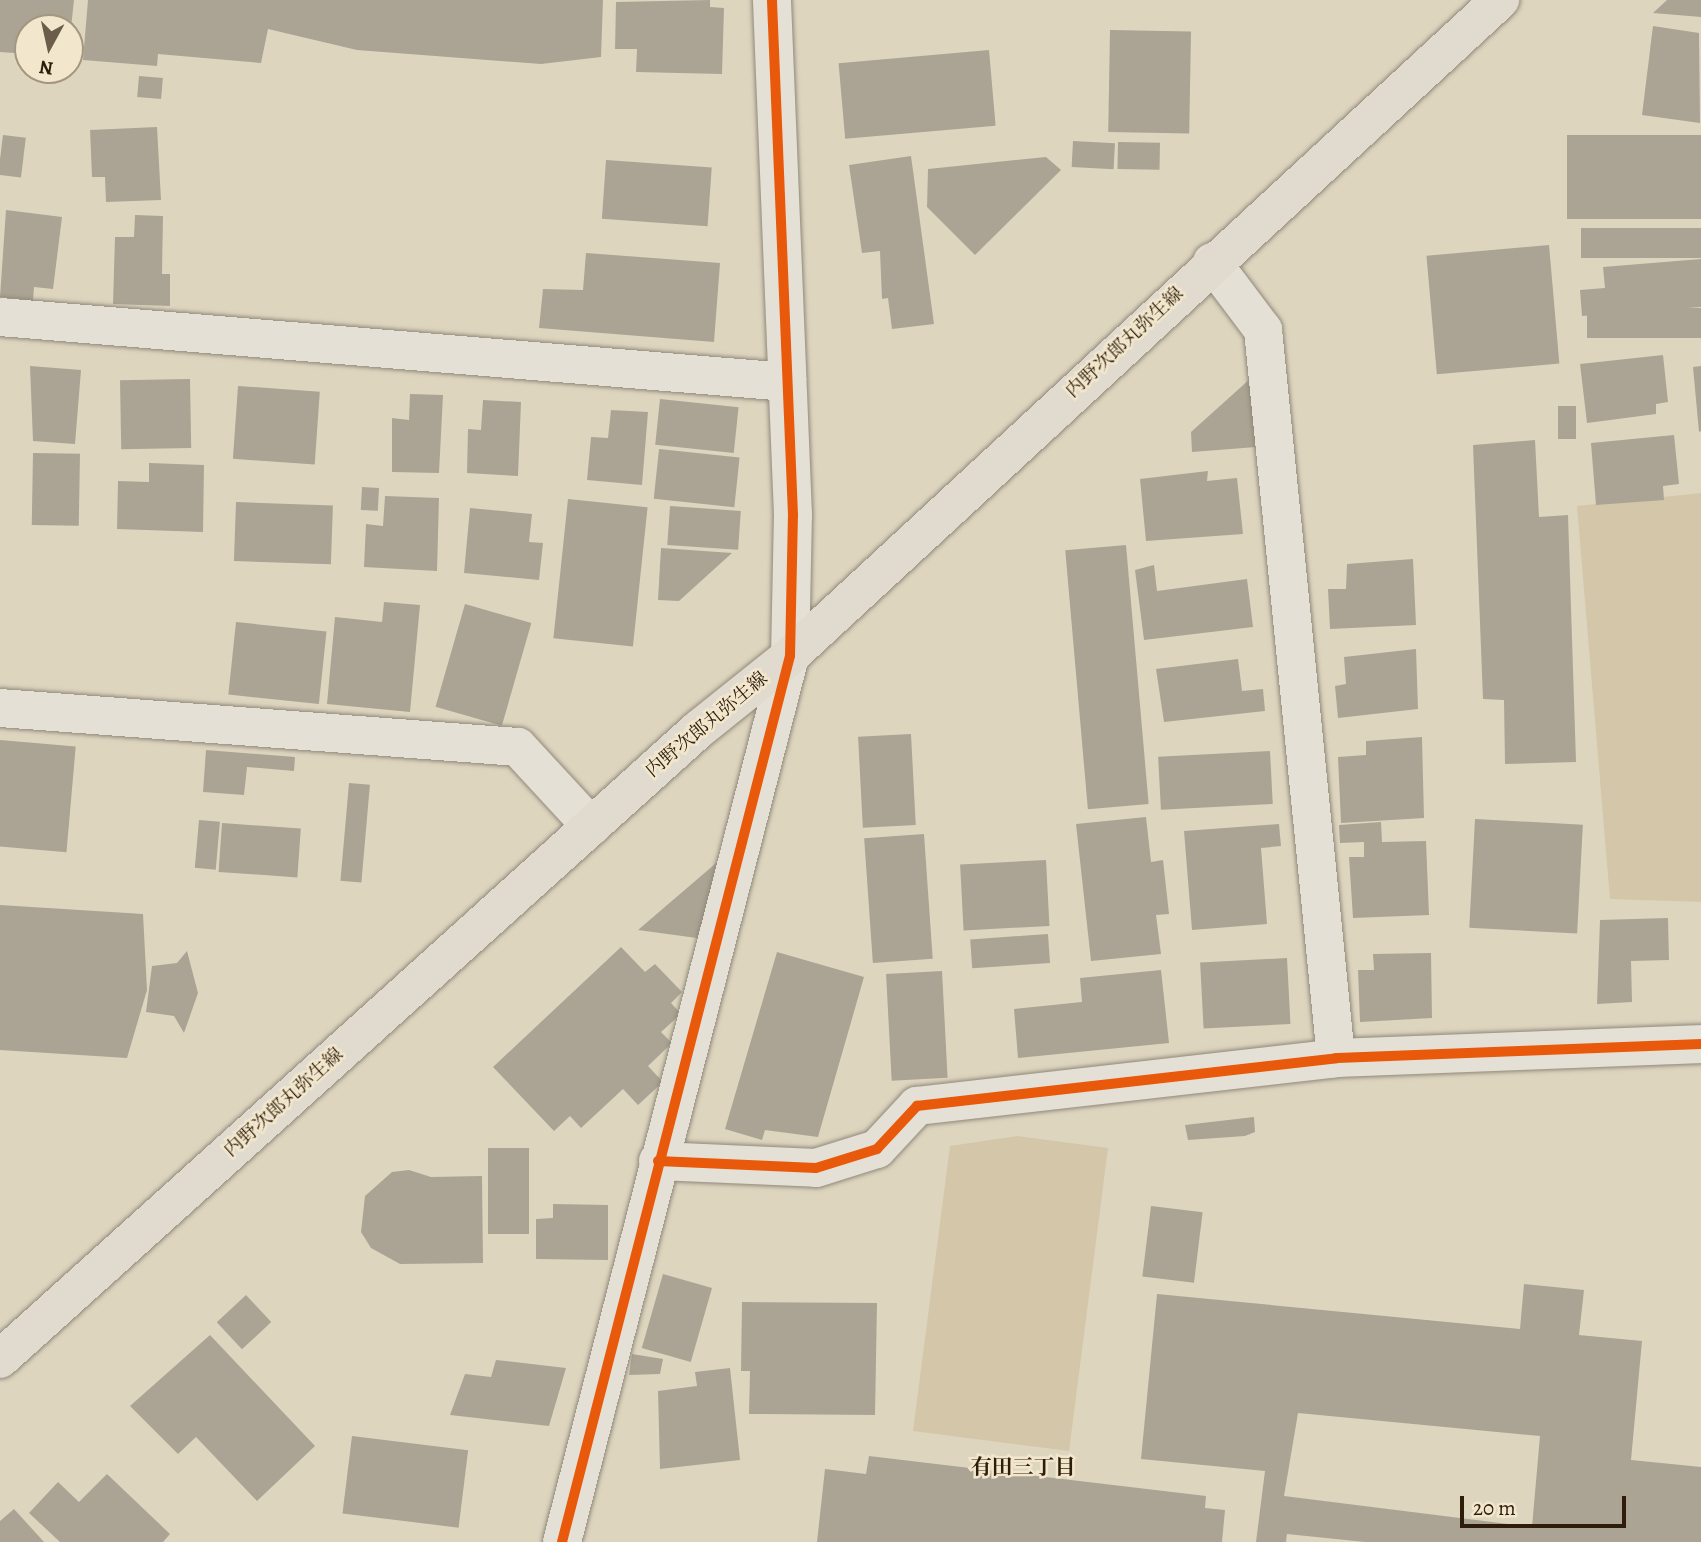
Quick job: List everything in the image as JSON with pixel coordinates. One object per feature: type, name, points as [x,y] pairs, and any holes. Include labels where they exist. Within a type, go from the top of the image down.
[{"type":"main road","name":"内野次郎丸弥生線","points":[[0,1359],[591,826],[790,656],[1212,262],[1500,0]]},
{"type":"street","points":[[562,1542],[790,656],[787,382],[772,0]]},
{"type":"street","points":[[1212,262],[1263,330],[1336,1058]]},
{"type":"street","points":[[0,317],[787,382]]},
{"type":"street","points":[[0,708],[518,747],[591,826]]},
{"type":"street","points":[[658,1161],[816,1168],[877,1149],[917,1106],[1336,1058],[1701,1044]]},
{"type":"shaded area","points":[[1701,493],[1701,902],[1610,899],[1577,506]]},
{"type":"shaded area","points":[[1017,1136],[1108,1148],[1069,1451],[913,1431],[950,1146]]},
{"type":"building","points":[[0,0],[74,0],[72,14],[14,14],[14,53],[0,52]]},
{"type":"building","points":[[88,0],[603,0],[601,57],[541,64],[357,50],[268,29],[261,63],[158,54],[157,66],[84,60]]},
{"type":"building","points":[[710,0],[710,7],[724,8],[722,74],[636,72],[637,49],[615,49],[616,2]]},
{"type":"building","points":[[1667,0],[1701,0],[1701,17],[1653,13]]},
{"type":"building","points":[[1653,26],[1699,33],[1700,123],[1642,115]]},
{"type":"building","points":[[1110,30],[1191,31],[1189,133],[1108,132]]},
{"type":"building","points":[[989,50],[996,126],[845,139],[839,63]]},
{"type":"building","points":[[139,76],[163,78],[161,99],[137,97]]},
{"type":"building","points":[[157,127],[161,200],[106,202],[105,177],[92,177],[90,130]]},
{"type":"building","points":[[3,135],[26,138],[21,178],[0,175]]},
{"type":"building","points":[[1567,135],[1701,135],[1701,219],[1567,219]]},
{"type":"building","points":[[1073,141],[1115,143],[1114,169],[1072,167]]},
{"type":"building","points":[[1118,142],[1160,143],[1160,170],[1118,169]]},
{"type":"building","points":[[911,156],[934,324],[892,329],[888,298],[882,299],[880,251],[862,253],[849,165]]},
{"type":"building","points":[[1046,157],[1061,170],[975,255],[927,207],[928,169]]},
{"type":"building","points":[[606,160],[712,167],[708,226],[602,219]]},
{"type":"building","points":[[6,210],[62,217],[53,289],[34,287],[33,301],[0,297]]},
{"type":"building","points":[[135,215],[163,216],[162,274],[170,274],[170,306],[113,304],[115,237],[134,237]]},
{"type":"building","points":[[1581,228],[1701,228],[1701,258],[1581,258]]},
{"type":"building","points":[[1549,245],[1559,364],[1437,374],[1426,256]]},
{"type":"building","points":[[586,253],[720,263],[714,342],[539,328],[543,289],[583,290]]},
{"type":"building","points":[[1701,259],[1701,307],[1582,316],[1580,290],[1605,288],[1603,267]]},
{"type":"building","points":[[1587,308],[1701,308],[1701,338],[1587,338]]},
{"type":"building","points":[[1663,355],[1668,402],[1656,404],[1656,414],[1587,423],[1580,364]]},
{"type":"building","points":[[30,366],[81,370],[75,444],[33,441]]},
{"type":"building","points":[[1701,366],[1701,431],[1699,432],[1693,367]]},
{"type":"building","points":[[1251,378],[1256,447],[1192,452],[1191,432]]},
{"type":"building","points":[[190,379],[191,448],[121,449],[120,380]]},
{"type":"building","points":[[238,386],[320,392],[315,465],[233,459]]},
{"type":"building","points":[[410,394],[443,395],[439,473],[392,472],[392,418],[409,420]]},
{"type":"building","points":[[660,399],[739,407],[734,453],[655,445]]},
{"type":"building","points":[[483,400],[521,402],[518,476],[467,473],[468,429],[481,430]]},
{"type":"building","points":[[1558,406],[1576,406],[1576,439],[1558,439]]},
{"type":"building","points":[[611,410],[648,412],[642,485],[587,480],[591,437],[608,438]]},
{"type":"building","points":[[1674,435],[1679,484],[1663,486],[1664,500],[1596,505],[1591,443]]},
{"type":"building","points":[[1535,440],[1539,517],[1568,515],[1576,762],[1505,764],[1504,700],[1483,699],[1473,445]]},
{"type":"building","points":[[659,449],[740,457],[734,507],[654,499]]},
{"type":"building","points":[[33,453],[80,454],[79,526],[32,525]]},
{"type":"building","points":[[149,463],[204,465],[203,532],[117,529],[118,481],[149,482]]},
{"type":"building","points":[[1208,471],[1207,481],[1237,478],[1243,534],[1146,541],[1140,479]]},
{"type":"building","points":[[362,487],[379,488],[378,511],[361,510]]},
{"type":"building","points":[[385,496],[439,498],[437,571],[364,567],[366,524],[383,526]]},
{"type":"building","points":[[568,499],[648,507],[633,647],[553,638]]},
{"type":"building","points":[[236,502],[333,505],[331,564],[234,561]]},
{"type":"building","points":[[670,506],[741,511],[738,550],[667,545]]},
{"type":"building","points":[[470,508],[532,514],[529,542],[543,543],[539,580],[464,573]]},
{"type":"building","points":[[1126,545],[1149,804],[1088,809],[1065,550]]},
{"type":"building","points":[[661,548],[732,553],[679,601],[658,600]]},
{"type":"building","points":[[1413,559],[1416,625],[1330,629],[1328,589],[1346,589],[1347,564]]},
{"type":"building","points":[[1154,565],[1157,591],[1247,579],[1253,627],[1144,640],[1135,570]]},
{"type":"building","points":[[384,602],[420,605],[410,712],[327,704],[335,617],[382,622]]},
{"type":"building","points":[[465,604],[531,623],[502,726],[436,707]]},
{"type":"building","points":[[236,622],[327,632],[319,704],[228,695]]},
{"type":"building","points":[[1416,649],[1418,709],[1338,718],[1335,686],[1346,684],[1344,657]]},
{"type":"building","points":[[1238,659],[1242,691],[1263,689],[1265,711],[1164,722],[1156,669]]},
{"type":"building","points":[[911,734],[916,825],[863,828],[858,737]]},
{"type":"building","points":[[1422,737],[1424,818],[1341,823],[1338,757],[1366,755],[1366,741]]},
{"type":"building","points":[[0,740],[76,747],[66,852],[0,846]]},
{"type":"building","points":[[206,750],[295,757],[294,771],[247,767],[244,795],[203,792]]},
{"type":"building","points":[[1270,751],[1273,804],[1161,810],[1158,757]]},
{"type":"building","points":[[349,783],[370,785],[361,882],[340,881]]},
{"type":"building","points":[[1146,817],[1151,862],[1163,860],[1169,914],[1156,915],[1161,954],[1091,961],[1076,824]]},
{"type":"building","points":[[1475,819],[1583,825],[1577,934],[1469,928]]},
{"type":"building","points":[[199,820],[220,822],[216,870],[195,868]]},
{"type":"building","points":[[1381,822],[1382,842],[1426,841],[1429,915],[1353,918],[1349,857],[1364,857],[1364,842],[1340,843],[1339,825]]},
{"type":"building","points":[[222,823],[301,829],[297,877],[219,872]]},
{"type":"building","points":[[1279,824],[1281,846],[1261,848],[1267,924],[1192,930],[1184,831]]},
{"type":"building","points":[[924,834],[933,959],[873,963],[864,838]]},
{"type":"building","points":[[722,858],[704,939],[638,930]]},
{"type":"building","points":[[1046,860],[1049,926],[964,930],[960,865]]},
{"type":"building","points":[[0,905],[143,914],[147,990],[127,1058],[0,1050]]},
{"type":"building","points":[[1668,918],[1669,960],[1631,961],[1632,1002],[1597,1004],[1600,920]]},
{"type":"building","points":[[1048,934],[1050,963],[972,968],[970,939]]},
{"type":"building","points":[[621,947],[645,972],[655,964],[682,992],[671,1003],[681,1014],[661,1032],[672,1043],[648,1066],[663,1082],[638,1105],[623,1089],[581,1128],[570,1116],[554,1131],[493,1067]]},
{"type":"building","points":[[187,951],[198,993],[184,1033],[174,1016],[146,1012],[152,966],[177,963]]},
{"type":"building","points":[[777,952],[864,977],[818,1137],[765,1130],[762,1140],[725,1129]]},
{"type":"building","points":[[1431,953],[1432,1018],[1360,1022],[1358,970],[1374,970],[1373,954]]},
{"type":"building","points":[[1287,958],[1290,1024],[1204,1028],[1200,963]]},
{"type":"building","points":[[1161,970],[1169,1043],[1018,1058],[1014,1009],[1082,1002],[1080,978]]},
{"type":"building","points":[[942,971],[948,1078],[892,1081],[886,974]]},
{"type":"building","points":[[1254,1117],[1255,1132],[1245,1136],[1188,1140],[1185,1125]]},
{"type":"building","points":[[488,1148],[529,1148],[529,1234],[488,1234]]},
{"type":"building","points":[[409,1170],[431,1177],[482,1176],[483,1263],[400,1264],[371,1248],[361,1232],[365,1196],[392,1172]]},
{"type":"building","points":[[553,1204],[608,1205],[608,1260],[536,1259],[536,1219],[553,1218]]},
{"type":"building","points":[[1151,1206],[1203,1212],[1194,1283],[1142,1276]]},
{"type":"building","points":[[663,1274],[712,1288],[691,1362],[642,1348]]},
{"type":"building","points":[[1524,1284],[1584,1290],[1579,1335],[1642,1341],[1631,1460],[1701,1467],[1701,1542],[1365,1542],[1287,1534],[1286,1542],[1256,1542],[1265,1471],[1141,1459],[1157,1294],[1520,1329]],"holes":[[[1298,1413],[1540,1436],[1532,1527],[1284,1496]]]},
{"type":"building","points":[[246,1295],[271,1322],[242,1349],[217,1322]]},
{"type":"building","points":[[742,1302],[877,1303],[875,1415],[749,1414],[750,1371],[741,1371]]},
{"type":"building","points":[[210,1335],[315,1446],[257,1501],[196,1437],[178,1454],[130,1406]]},
{"type":"building","points":[[632,1354],[663,1359],[660,1374],[629,1375]]},
{"type":"building","points":[[496,1360],[566,1368],[549,1426],[450,1415],[465,1374],[491,1377]]},
{"type":"building","points":[[730,1368],[740,1460],[660,1469],[658,1391],[697,1386],[695,1372]]},
{"type":"building","points":[[352,1436],[468,1450],[459,1528],[342,1513]]},
{"type":"building","points":[[869,1456],[1206,1496],[1205,1508],[1225,1510],[1222,1542],[817,1542],[825,1469],[866,1474]]},
{"type":"building","points":[[107,1474],[170,1534],[163,1542],[60,1542],[29,1513],[58,1482],[79,1502]]},
{"type":"building","points":[[14,1509],[44,1542],[0,1542],[0,1521]]},
{"type":"cycle path","points":[[562,1542],[790,656],[793,515],[772,0]]},
{"type":"cycle path","points":[[658,1161],[816,1168],[877,1149],[917,1106],[1336,1058],[1701,1044]]},
{"type":"district","name":"有田三丁目","points":[[1023,1467]]}]
